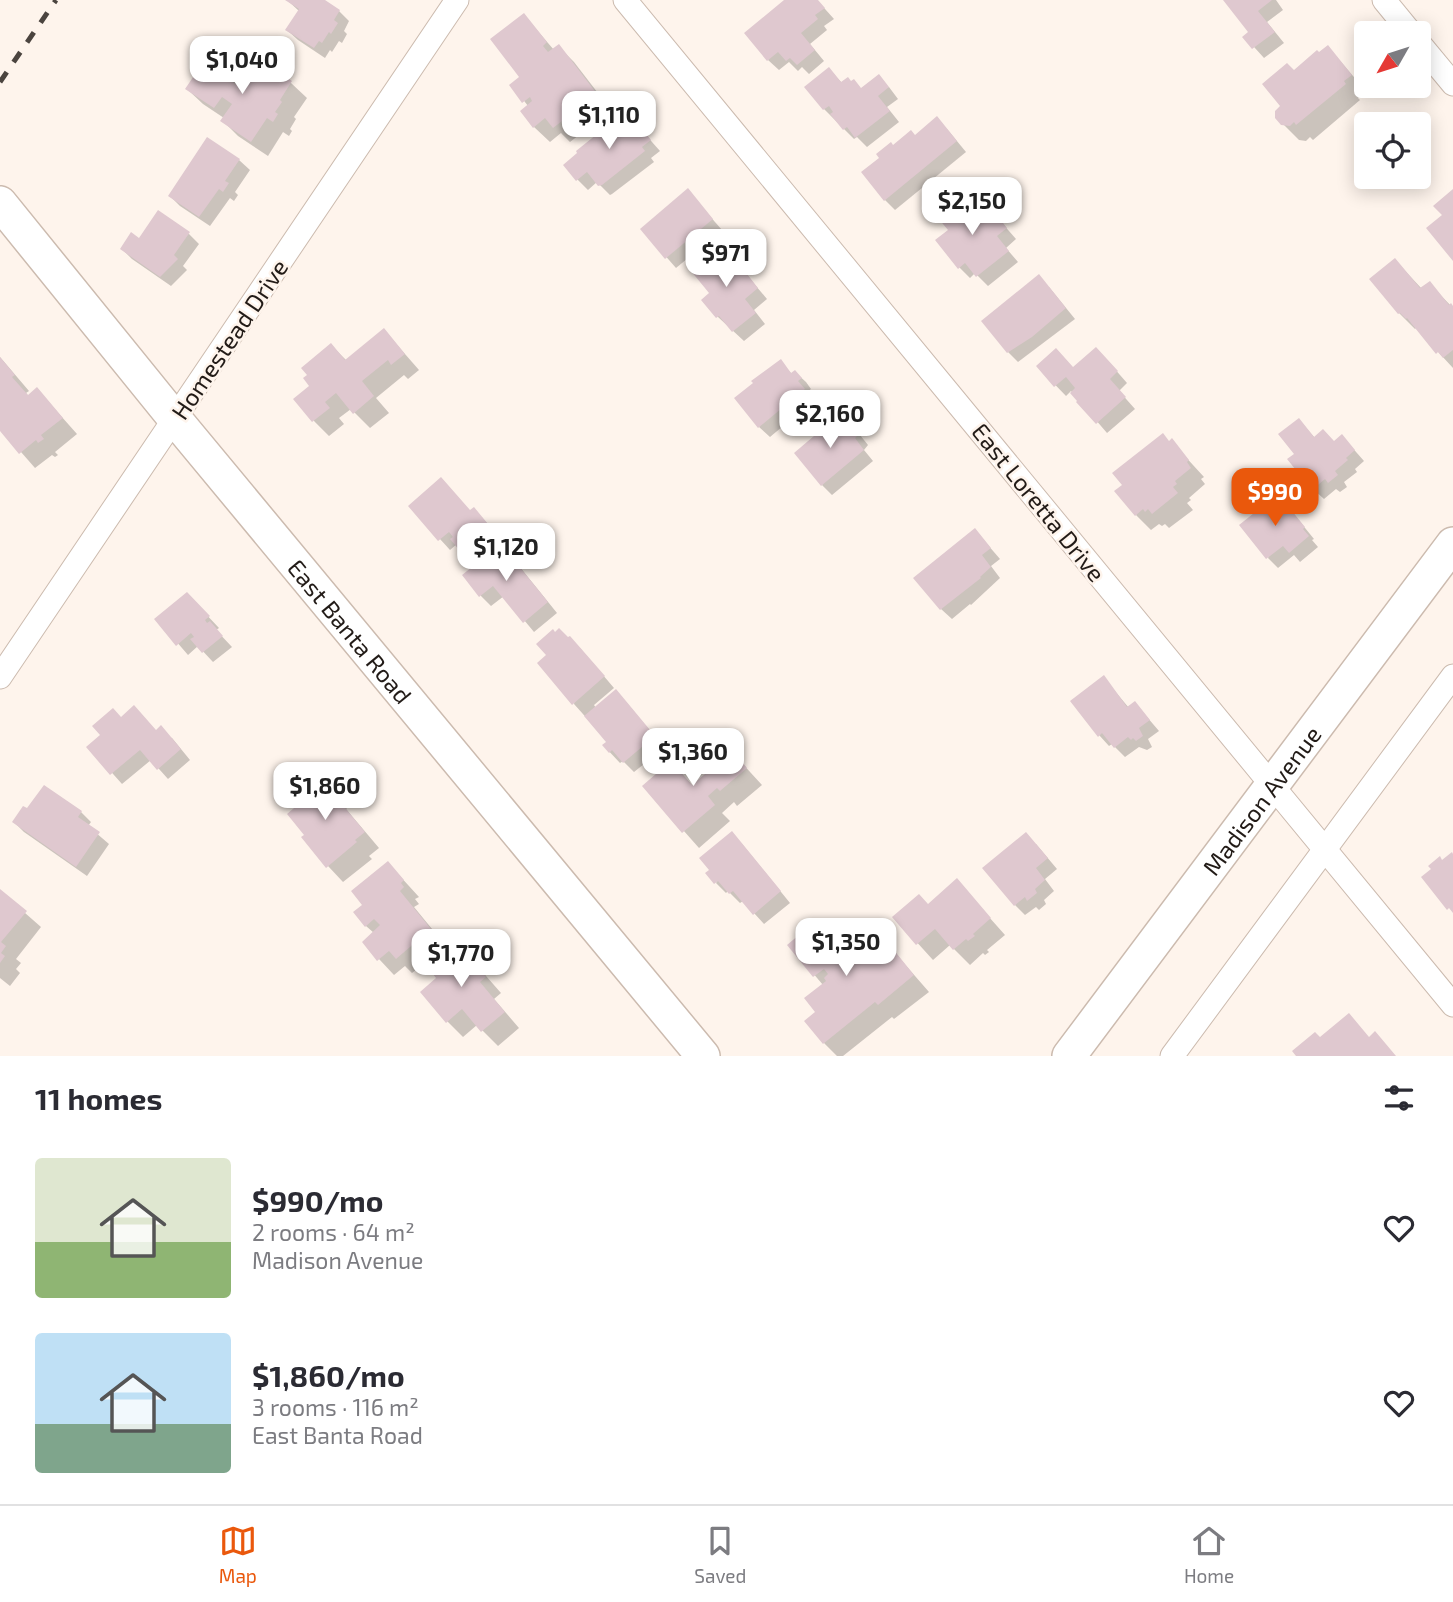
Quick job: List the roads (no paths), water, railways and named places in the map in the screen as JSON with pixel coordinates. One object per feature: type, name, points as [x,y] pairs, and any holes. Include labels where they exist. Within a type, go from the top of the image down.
[{"type":"street","name":"Homestead Drive","points":[[0,677],[457,0]]},
{"type":"street","name":"East Loretta Drive","points":[[625,0],[1453,1005]]},
{"type":"street","points":[[1384,0],[1401,21]]},
{"type":"street","points":[[1432,59],[1453,84]]},
{"type":"street","name":"East Banta Road","points":[[0,203],[175,419],[703,1056]]},
{"type":"street","name":"Madison Avenue","points":[[1069,1056],[1453,544]]},
{"type":"street","points":[[1172,1056],[1453,676]]},
{"type":"railway","points":[[0,82],[56,0]]}]
